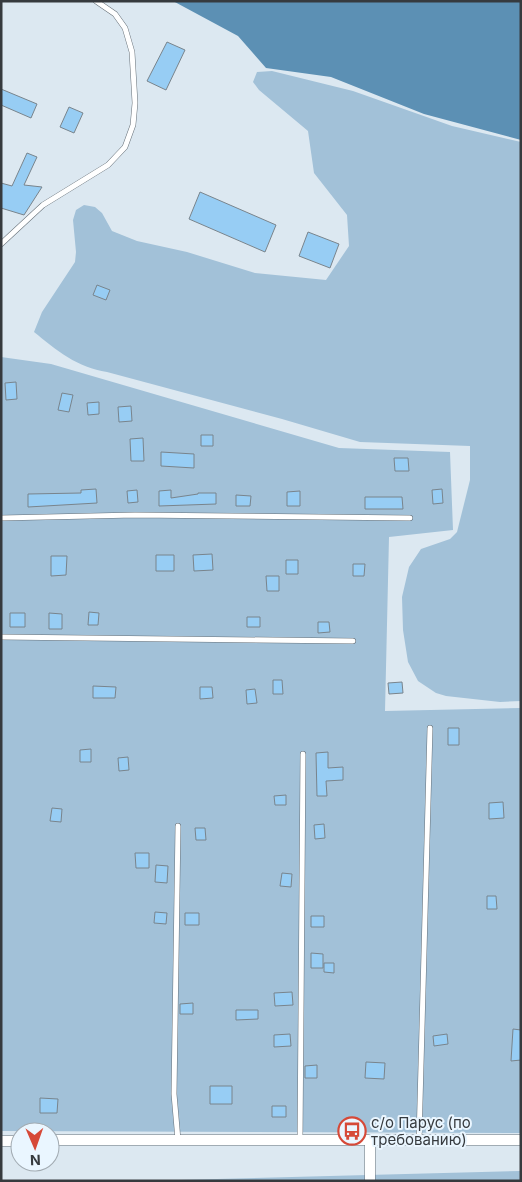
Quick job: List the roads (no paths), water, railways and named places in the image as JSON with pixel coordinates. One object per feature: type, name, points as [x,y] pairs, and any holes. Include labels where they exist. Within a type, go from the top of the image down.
[{"type":"street","points":[[60,1140],[521,1140]]},
{"type":"street","points":[[370,1141],[370,1181]]},
{"type":"lane","points":[[1,244],[43,205],[108,165],[125,147],[133,125],[135,103],[132,52],[125,28],[115,14],[96,1]]},
{"type":"lane","points":[[1,518],[135,515],[410,518]]},
{"type":"lane","points":[[1,637],[353,641]]},
{"type":"lane","points":[[419,1141],[430,728]]},
{"type":"lane","points":[[300,1141],[303,754]]},
{"type":"lane","points":[[178,826],[174,1094],[178,1140]]},
{"type":"place","name":"с/о Парус (по требованию)","points":[[352,1131]]}]
